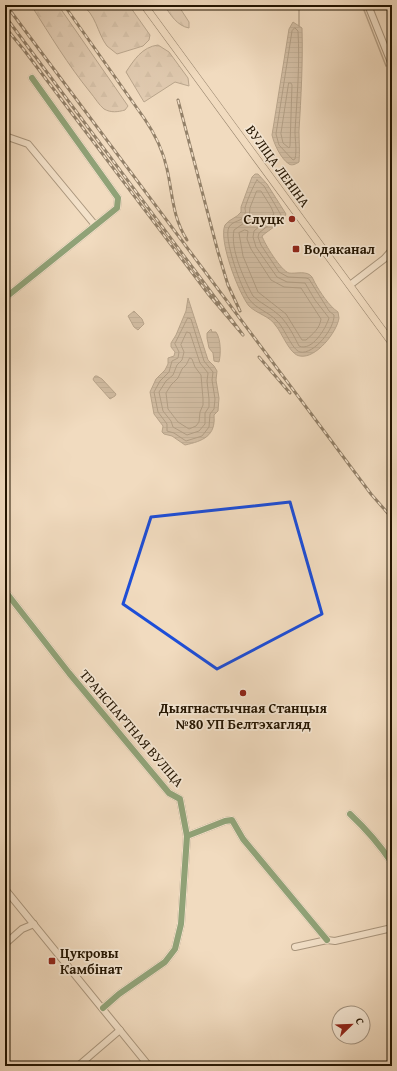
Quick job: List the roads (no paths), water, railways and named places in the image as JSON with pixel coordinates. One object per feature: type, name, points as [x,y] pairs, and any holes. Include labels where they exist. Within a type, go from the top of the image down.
[{"type":"main road","name":"ВУЛІЦА ЛЕНІНА","points":[[144,5],[392,343]]},
{"type":"street","points":[[368,5],[392,65]]},
{"type":"street","points":[[5,298],[117,208],[118,198],[32,78]]},
{"type":"street","points":[[5,136],[28,144],[95,225]]},
{"type":"street","points":[[350,285],[384,259],[392,250]]},
{"type":"street","name":"ТРАНСПАРТНАЯ ВУЛІЦА","points":[[5,591],[69,674],[164,787],[180,799],[187,836],[181,924],[175,949],[165,962],[119,994],[102,1008]]},
{"type":"street","points":[[350,814],[367,830],[383,849],[392,863]]},
{"type":"street","points":[[187,836],[225,821],[232,820],[242,839],[327,940]]},
{"type":"street","points":[[5,889],[149,1066]]},
{"type":"street","points":[[5,944],[22,929],[34,924]]},
{"type":"street","points":[[295,947],[327,940],[335,941],[392,928]]},
{"type":"street","points":[[78,1066],[120,1030]]},
{"type":"water","points":[[293,22],[302,28],[302,54],[299,162],[291,165],[286,162],[281,155],[276,147],[272,135],[289,29]]},
{"type":"water","points":[[255,174],[258,174],[267,184],[286,214],[279,223],[262,236],[269,250],[277,262],[289,273],[304,273],[310,275],[325,299],[338,312],[339,318],[330,337],[319,349],[306,356],[296,355],[273,323],[267,317],[249,306],[235,279],[227,254],[224,242],[225,225],[241,212],[241,207],[252,177]]},
{"type":"water","points":[[188,298],[208,360],[217,371],[216,380],[219,398],[218,411],[214,415],[213,428],[210,433],[197,442],[185,445],[172,436],[162,432],[163,426],[154,414],[150,392],[156,379],[165,370],[168,364],[168,358],[174,356],[175,352],[171,347],[171,343],[186,311]]},
{"type":"water","points":[[134,311],[142,319],[144,324],[138,330],[134,327],[128,316]]},
{"type":"water","points":[[211,329],[212,332],[216,332],[220,342],[219,362],[214,361],[213,353],[209,348],[207,333]]},
{"type":"water","points":[[95,376],[102,379],[116,394],[115,396],[110,399],[94,381],[93,379]]},
{"type":"waterway","points":[[299,5],[299,26]]},
{"type":"waterway","points":[[362,5],[386,66]]},
{"type":"railway","points":[[6,5],[371,494],[392,518]]},
{"type":"railway","points":[[64,5],[144,118],[155,136],[165,162],[178,222],[187,240]]},
{"type":"railway","points":[[5,16],[243,335],[209,295],[5,27]]},
{"type":"railway","points":[[178,100],[218,252],[228,285],[240,311]]},
{"type":"railway","points":[[259,357],[290,393]]},
{"type":"place","name":"Слуцк","points":[[292,219]]},
{"type":"place","name":"Водаканал","points":[[296,249]]},
{"type":"place","name":"Дыягнастычная Станцыя №80 УП Белтэхагляд","points":[[243,693]]},
{"type":"place","name":"Цукровы Камбінат","points":[[52,961]]}]
